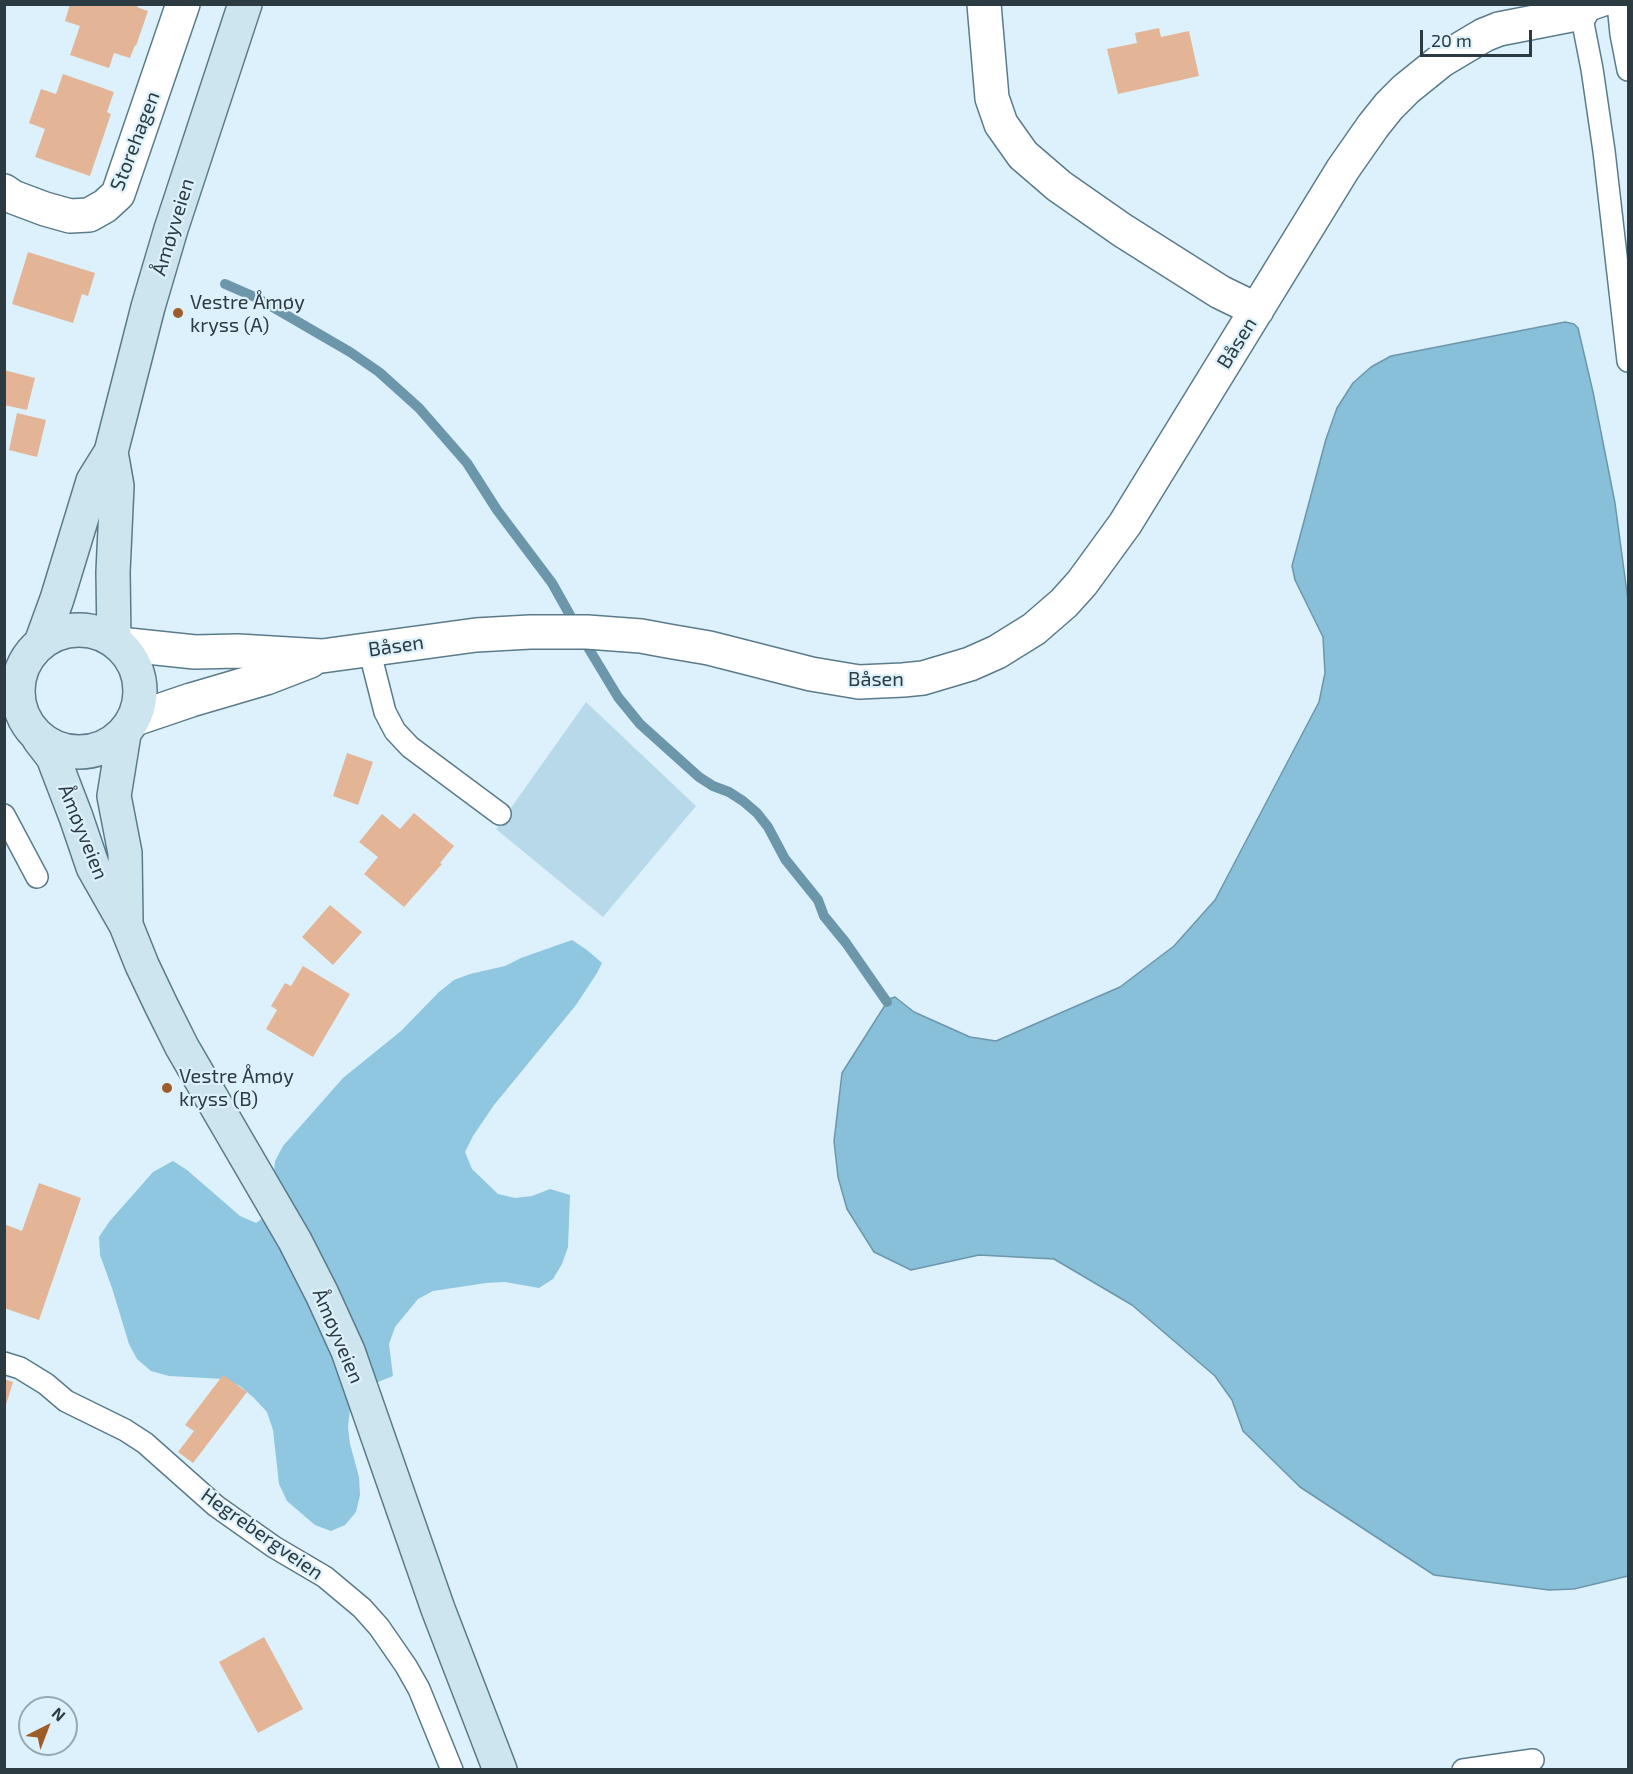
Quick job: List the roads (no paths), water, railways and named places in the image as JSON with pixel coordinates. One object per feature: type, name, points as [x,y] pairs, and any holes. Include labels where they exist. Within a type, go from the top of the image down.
[{"type":"main road","name":"Åmøyveien","points":[[25,651],[57,599],[93,481],[111,452],[148,307],[171,229],[245,4]]},
{"type":"main road","name":"Åmøyveien","points":[[111,452],[117,486],[113,572],[116,642]]},
{"type":"main road","points":[[69,630],[100,633],[116,642],[135,665],[140,678],[141,692],[139,706],[129,726],[112,744],[83,753],[67,752],[52,747],[23,724],[17,686],[25,651],[54,635],[69,630]]},
{"type":"main road","name":"Åmøyveien","points":[[23,724],[53,758],[93,867],[126,925],[142,966],[182,1047],[295,1241],[348,1351],[438,1609],[500,1770]]},
{"type":"main road","name":"Åmøyveien","points":[[126,925],[125,853],[114,796],[129,726]]},
{"type":"street","name":"Storehagen","points":[[4,191],[13,197],[70,216],[89,215],[105,206],[118,194],[183,4]]},
{"type":"street","name":"Båsen","points":[[984,4],[992,98],[1001,124],[1023,155],[1059,186],[1122,230],[1220,292],[1257,310]]},
{"type":"street","name":"Båsen","points":[[116,642],[195,652],[238,651],[322,656],[476,635],[587,632],[641,636],[709,648],[811,674],[859,682],[913,679],[970,664],[997,652],[1034,629],[1064,603],[1082,583],[1125,524],[1372,126],[1407,89],[1442,60],[1484,35],[1499,29],[1594,8]]},
{"type":"street","name":"Båsen","points":[[129,726],[191,700],[266,678],[322,656]]},
{"type":"lane","points":[[1618,4],[1621,34],[1629,70]]},
{"type":"lane","points":[[1594,8],[1592,69],[1629,361]]},
{"type":"lane","points":[[369,649],[386,712],[395,731],[410,747],[500,814]]},
{"type":"lane","points":[[4,814],[36,877]]},
{"type":"lane","name":"Hegrebergveien","points":[[4,1363],[20,1368],[46,1384],[66,1401],[125,1430],[145,1443],[216,1506],[274,1547],[325,1577],[362,1608],[379,1627],[419,1689],[452,1770]]},
{"type":"lane","points":[[1463,1770],[1533,1760]]},
{"type":"waterway","points":[[225,284],[257,298],[350,352],[379,372],[419,408],[467,463],[497,510],[552,583],[618,697],[640,724],[699,777],[729,792],[757,813],[768,827],[785,859],[818,900],[824,916],[887,1002]]},
{"type":"place","name":"Vestre Åmøy kryss (A)","points":[[178,313]]},
{"type":"place","name":"Vestre Åmøy kryss (B)","points":[[167,1088]]}]
